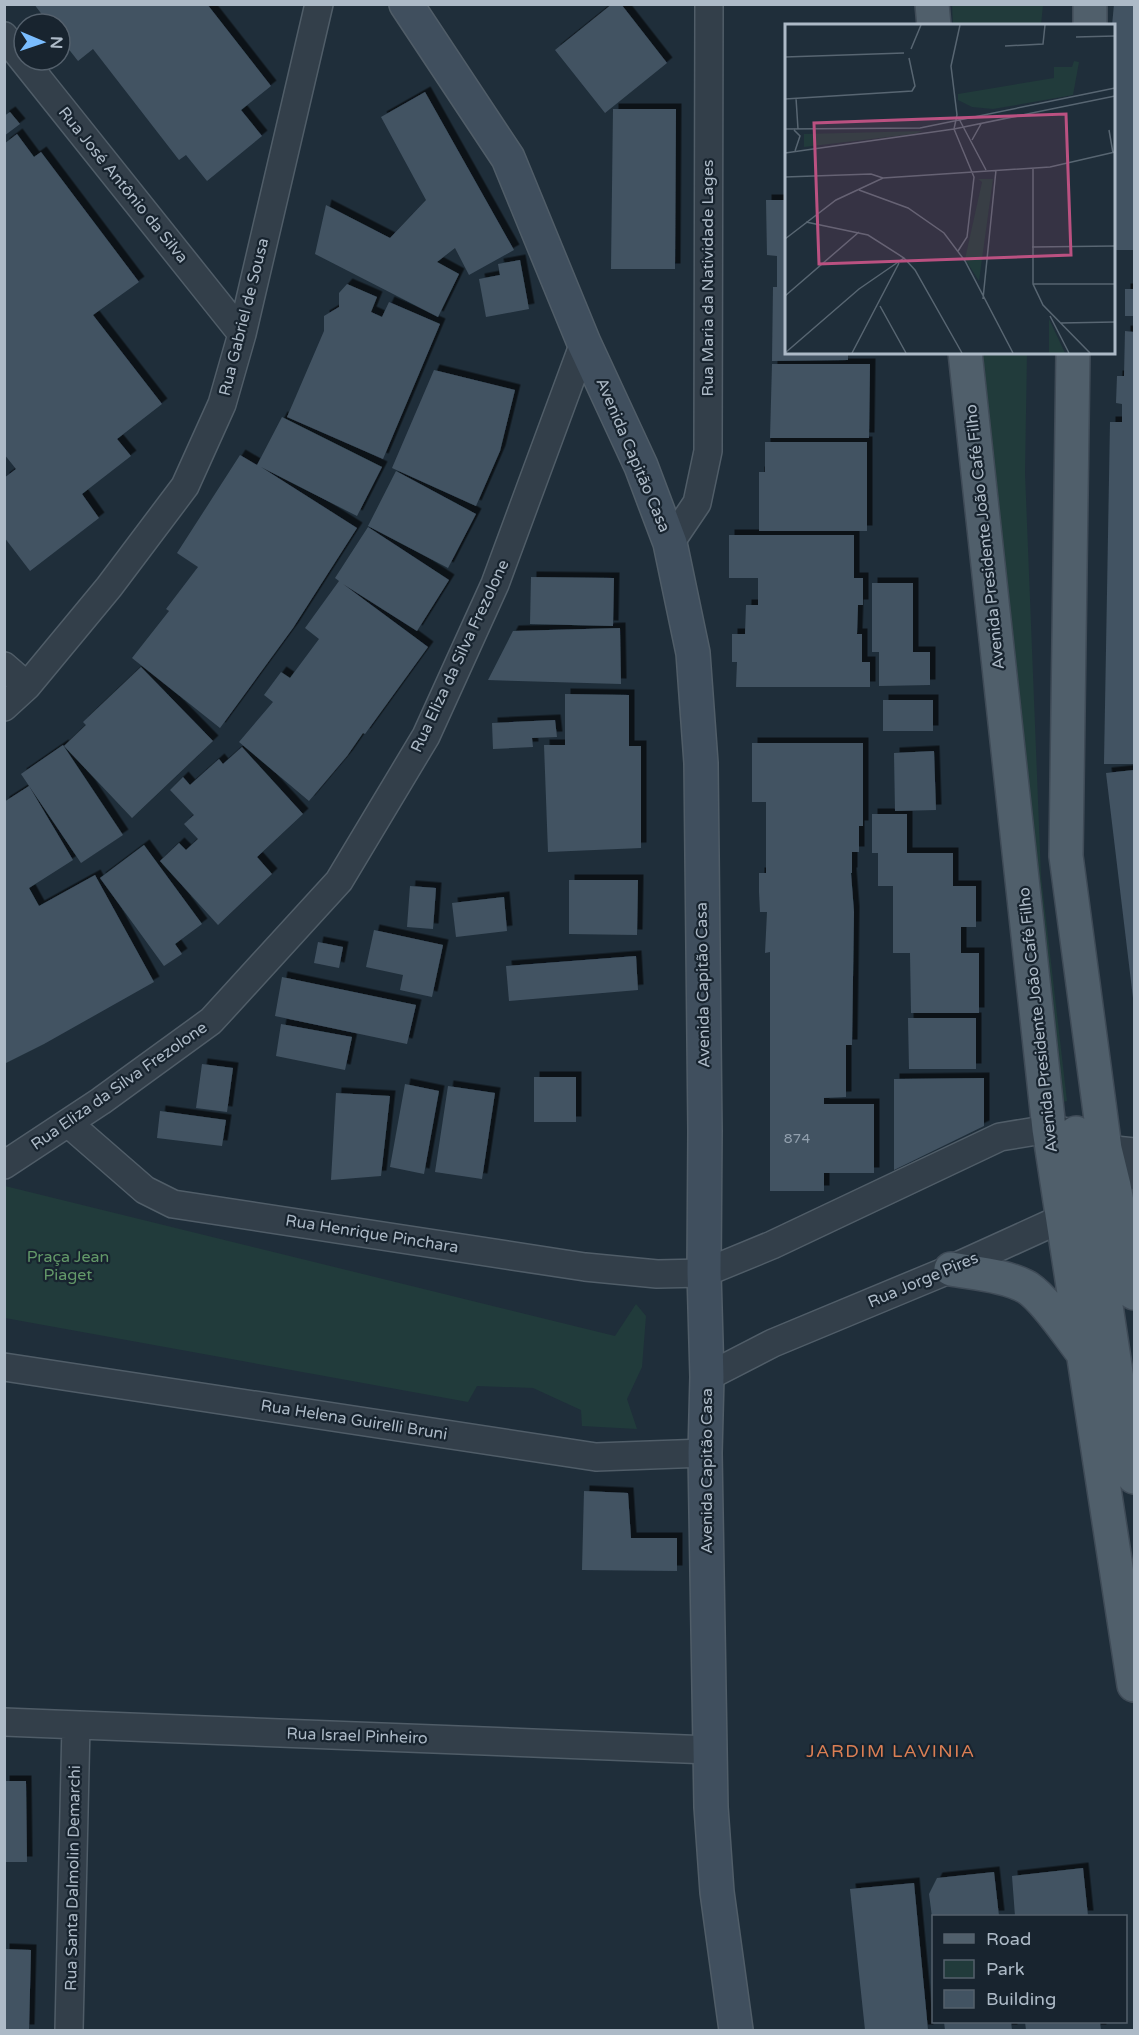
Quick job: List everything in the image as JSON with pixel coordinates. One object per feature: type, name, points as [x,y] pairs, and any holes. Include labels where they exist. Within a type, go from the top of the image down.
[{"type":"main road","name":"Avenida Capitão Casa","points":[[406,4],[508,158],[585,343],[641,466],[670,543],[693,653],[701,763],[705,1131],[704,1273],[707,1377],[705,1453],[711,1807],[717,1892],[736,2031]]},
{"type":"main road","points":[[932,4],[934,24]]},
{"type":"main road","points":[[1090,4],[1090,24]]},
{"type":"main road","name":"Avenida Presidente João Café Filho","points":[[965,354],[1063,1131],[1100,1194],[1134,1293]]},
{"type":"main road","name":"Avenida Presidente João Café Filho","points":[[1073,354],[1066,856],[1120,1150],[1100,1194],[1084,1355],[1134,1685]]},
{"type":"main road","points":[[1100,1194],[1128,1452],[1134,1477]]},
{"type":"main road","points":[[951,1269],[1007,1281],[1027,1288],[1040,1299],[1084,1355]]},
{"type":"street","name":"Rua Gabriel de Sousa","points":[[4,707],[27,686],[109,587],[185,486],[222,404],[242,334],[319,4]]},
{"type":"street","name":"Rua Maria da Natividade Lages","points":[[670,543],[697,503],[708,451],[709,4]]},
{"type":"street","name":"Rua José Antônio da Silva","points":[[4,36],[242,334]]},
{"type":"street","name":"Rua Eliza da Silva Frezolone","points":[[4,1166],[68,1124],[211,1021],[339,881],[426,736],[495,584],[585,343]]},
{"type":"street","points":[[4,666],[27,686]]},
{"type":"street","name":"Rua Henrique Pinchara","points":[[68,1124],[145,1190],[173,1204],[585,1267],[657,1274],[704,1273]]},
{"type":"street","points":[[704,1273],[772,1245],[1000,1137],[1063,1131],[1120,1150]]},
{"type":"street","name":"Rua Jorge Pires","points":[[707,1377],[774,1343],[951,1269],[1100,1194]]},
{"type":"street","name":"Rua Helena Guirelli Bruni","points":[[4,1367],[596,1456],[705,1453]]},
{"type":"street","name":"Rua Israel Pinheiro","points":[[4,1722],[710,1750]]},
{"type":"street","name":"Rua Santa Dalmolin Demarchi","points":[[69,2031],[76,1725]]},
{"type":"green space","points":[[952,5],[1043,5],[1041,24],[953,24]]},
{"type":"green space","points":[[981,354],[1027,354],[1025,473],[1041,876],[1067,1101],[1052,1105]]},
{"type":"green space","name":"Praça Jean Piaget","points":[[5,1186],[615,1336],[636,1304],[646,1316],[642,1367],[627,1399],[637,1429],[582,1426],[581,1410],[533,1388],[477,1386],[468,1402],[5,1318]]},
{"type":"building","points":[[34,4],[207,4],[271,86],[241,110],[262,136],[207,181],[186,155],[179,160],[93,49],[78,61],[72,53],[72,12],[40,12]]},
{"type":"building","points":[[612,4],[621,4],[667,63],[605,113],[555,50]]},
{"type":"building","points":[[1114,4],[1134,4],[1134,250],[1115,250],[1115,24],[1112,24]]},
{"type":"building","points":[[425,92],[514,250],[469,275],[455,248],[437,262],[459,274],[438,317],[315,254],[326,205],[390,238],[426,200],[381,117]]},
{"type":"building","points":[[613,109],[676,109],[675,269],[611,269]]},
{"type":"building","points":[[10,112],[20,124],[4,136],[4,116]]},
{"type":"building","points":[[17,134],[34,157],[41,152],[139,282],[93,315],[162,404],[117,439],[131,456],[82,494],[99,518],[30,571],[4,537],[4,478],[16,469],[4,454],[4,144]]},
{"type":"building","points":[[766,200],[785,200],[785,354],[848,354],[848,360],[772,361],[773,287],[777,287],[777,256],[767,255]]},
{"type":"building","points":[[520,260],[529,309],[486,317],[479,279],[500,275],[498,264]]},
{"type":"building","points":[[347,284],[377,297],[371,312],[382,317],[389,302],[440,324],[383,459],[287,417],[324,331],[324,316],[339,307],[339,293]]},
{"type":"building","points":[[1125,289],[1134,289],[1134,316],[1125,316]]},
{"type":"building","points":[[1125,331],[1134,332],[1134,764],[1104,764],[1110,422],[1122,422],[1122,404],[1116,403],[1117,376],[1124,376]]},
{"type":"building","points":[[772,364],[870,364],[869,438],[770,438]]},
{"type":"building","points":[[434,370],[515,390],[500,451],[476,506],[392,468]]},
{"type":"building","points":[[282,417],[382,467],[357,516],[261,467],[357,528],[293,628],[220,728],[132,658],[169,611],[166,609],[198,567],[177,553],[240,455],[257,465]]},
{"type":"building","points":[[765,442],[867,442],[867,531],[759,531],[759,472],[765,472]]},
{"type":"building","points":[[396,471],[476,514],[448,568],[368,526]]},
{"type":"building","points":[[368,527],[449,580],[417,631],[343,584],[428,647],[365,734],[363,733],[309,801],[239,742],[273,702],[264,695],[281,672],[290,678],[319,639],[305,628],[339,581],[335,578]]},
{"type":"building","points":[[729,535],[854,535],[854,578],[863,578],[863,605],[858,605],[857,634],[862,634],[862,662],[870,662],[870,687],[736,687],[737,662],[732,662],[732,634],[745,634],[746,605],[758,605],[758,578],[729,578]]},
{"type":"building","points":[[531,577],[614,578],[613,626],[530,624]]},
{"type":"building","points":[[872,583],[913,583],[913,652],[930,652],[930,685],[879,686],[879,652],[872,652]]},
{"type":"building","points":[[620,628],[621,684],[488,680],[513,631]]},
{"type":"building","points":[[141,667],[213,741],[132,818],[64,746],[86,725],[83,722]]},
{"type":"building","points":[[565,694],[629,695],[629,746],[641,746],[641,848],[548,852],[544,745],[565,745]]},
{"type":"building","points":[[883,700],[933,700],[933,731],[883,731]]},
{"type":"building","points":[[555,720],[557,737],[532,738],[533,747],[493,749],[492,723]]},
{"type":"building","points":[[752,743],[863,743],[863,826],[859,826],[859,852],[852,852],[851,873],[854,912],[852,1045],[846,1045],[846,1097],[824,1098],[824,1104],[874,1104],[874,1173],[824,1173],[824,1191],[770,1191],[770,952],[765,953],[767,912],[760,912],[759,892],[759,873],[766,873],[766,802],[752,802]]},
{"type":"building","points":[[63,745],[123,835],[81,863],[21,774]]},
{"type":"building","points":[[242,747],[303,814],[257,857],[272,874],[218,925],[160,861],[179,843],[186,850],[198,839],[184,824],[194,815],[170,790],[183,777],[190,785],[219,759],[223,764]]},
{"type":"building","points":[[934,751],[936,810],[895,811],[894,753]]},
{"type":"building","points":[[1134,770],[1134,998],[1133,998],[1106,773]]},
{"type":"building","points":[[29,786],[73,860],[29,888],[39,906],[95,875],[154,982],[4,1064],[4,802]]},
{"type":"building","points":[[872,814],[907,814],[907,853],[953,853],[953,886],[976,886],[976,927],[961,927],[961,953],[979,953],[979,1013],[911,1013],[910,953],[893,953],[893,886],[878,886],[878,853],[872,853]]},
{"type":"building","points":[[144,845],[202,924],[175,944],[182,954],[164,966],[100,878]]},
{"type":"building","points":[[569,880],[638,880],[637,935],[569,934]]},
{"type":"building","points":[[410,886],[436,888],[433,929],[407,927]]},
{"type":"building","points":[[504,897],[507,931],[456,937],[452,903]]},
{"type":"building","points":[[374,930],[443,945],[432,997],[400,990],[403,975],[366,967]]},
{"type":"building","points":[[318,942],[343,947],[339,968],[314,963]]},
{"type":"building","points":[[636,956],[638,990],[509,1001],[506,966]]},
{"type":"building","points":[[282,977],[416,1005],[407,1044],[275,1016]]},
{"type":"building","points":[[908,1018],[976,1018],[976,1069],[909,1069]]},
{"type":"building","points":[[281,1024],[352,1037],[345,1070],[276,1056]]},
{"type":"building","points":[[202,1064],[233,1068],[227,1112],[196,1108]]},
{"type":"building","points":[[534,1077],[576,1077],[576,1122],[534,1122]]},
{"type":"building","points":[[984,1078],[984,1126],[894,1170],[894,1079]]},
{"type":"building","points":[[405,1084],[439,1091],[424,1174],[390,1167]]},
{"type":"building","points":[[448,1086],[495,1093],[482,1179],[435,1172]]},
{"type":"building","points":[[336,1093],[390,1096],[381,1176],[331,1180]]},
{"type":"building","points":[[160,1111],[226,1120],[222,1146],[157,1138]]},
{"type":"building","points":[[584,1491],[628,1493],[631,1538],[677,1538],[677,1571],[582,1570]]},
{"type":"building","points":[[4,1781],[26,1781],[27,1862],[4,1862]]},
{"type":"building","points":[[1083,1868],[1088,1915],[1015,1915],[1012,1876]]},
{"type":"building","points":[[994,1872],[999,1915],[932,1915],[932,1917],[929,1894],[937,1878]]},
{"type":"building","points":[[914,1883],[928,2030],[865,2030],[850,1889]]},
{"type":"building","points":[[4,1949],[31,1950],[29,2030],[4,2030]]},
{"type":"building","points":[[944,2023],[1011,2023],[1012,2030],[945,2030]]},
{"type":"building","points":[[1025,2023],[1100,2023],[1101,2030],[1026,2030]]},
{"type":"district","name":"JARDIM LAVINIA","points":[[891,1751]]}]
